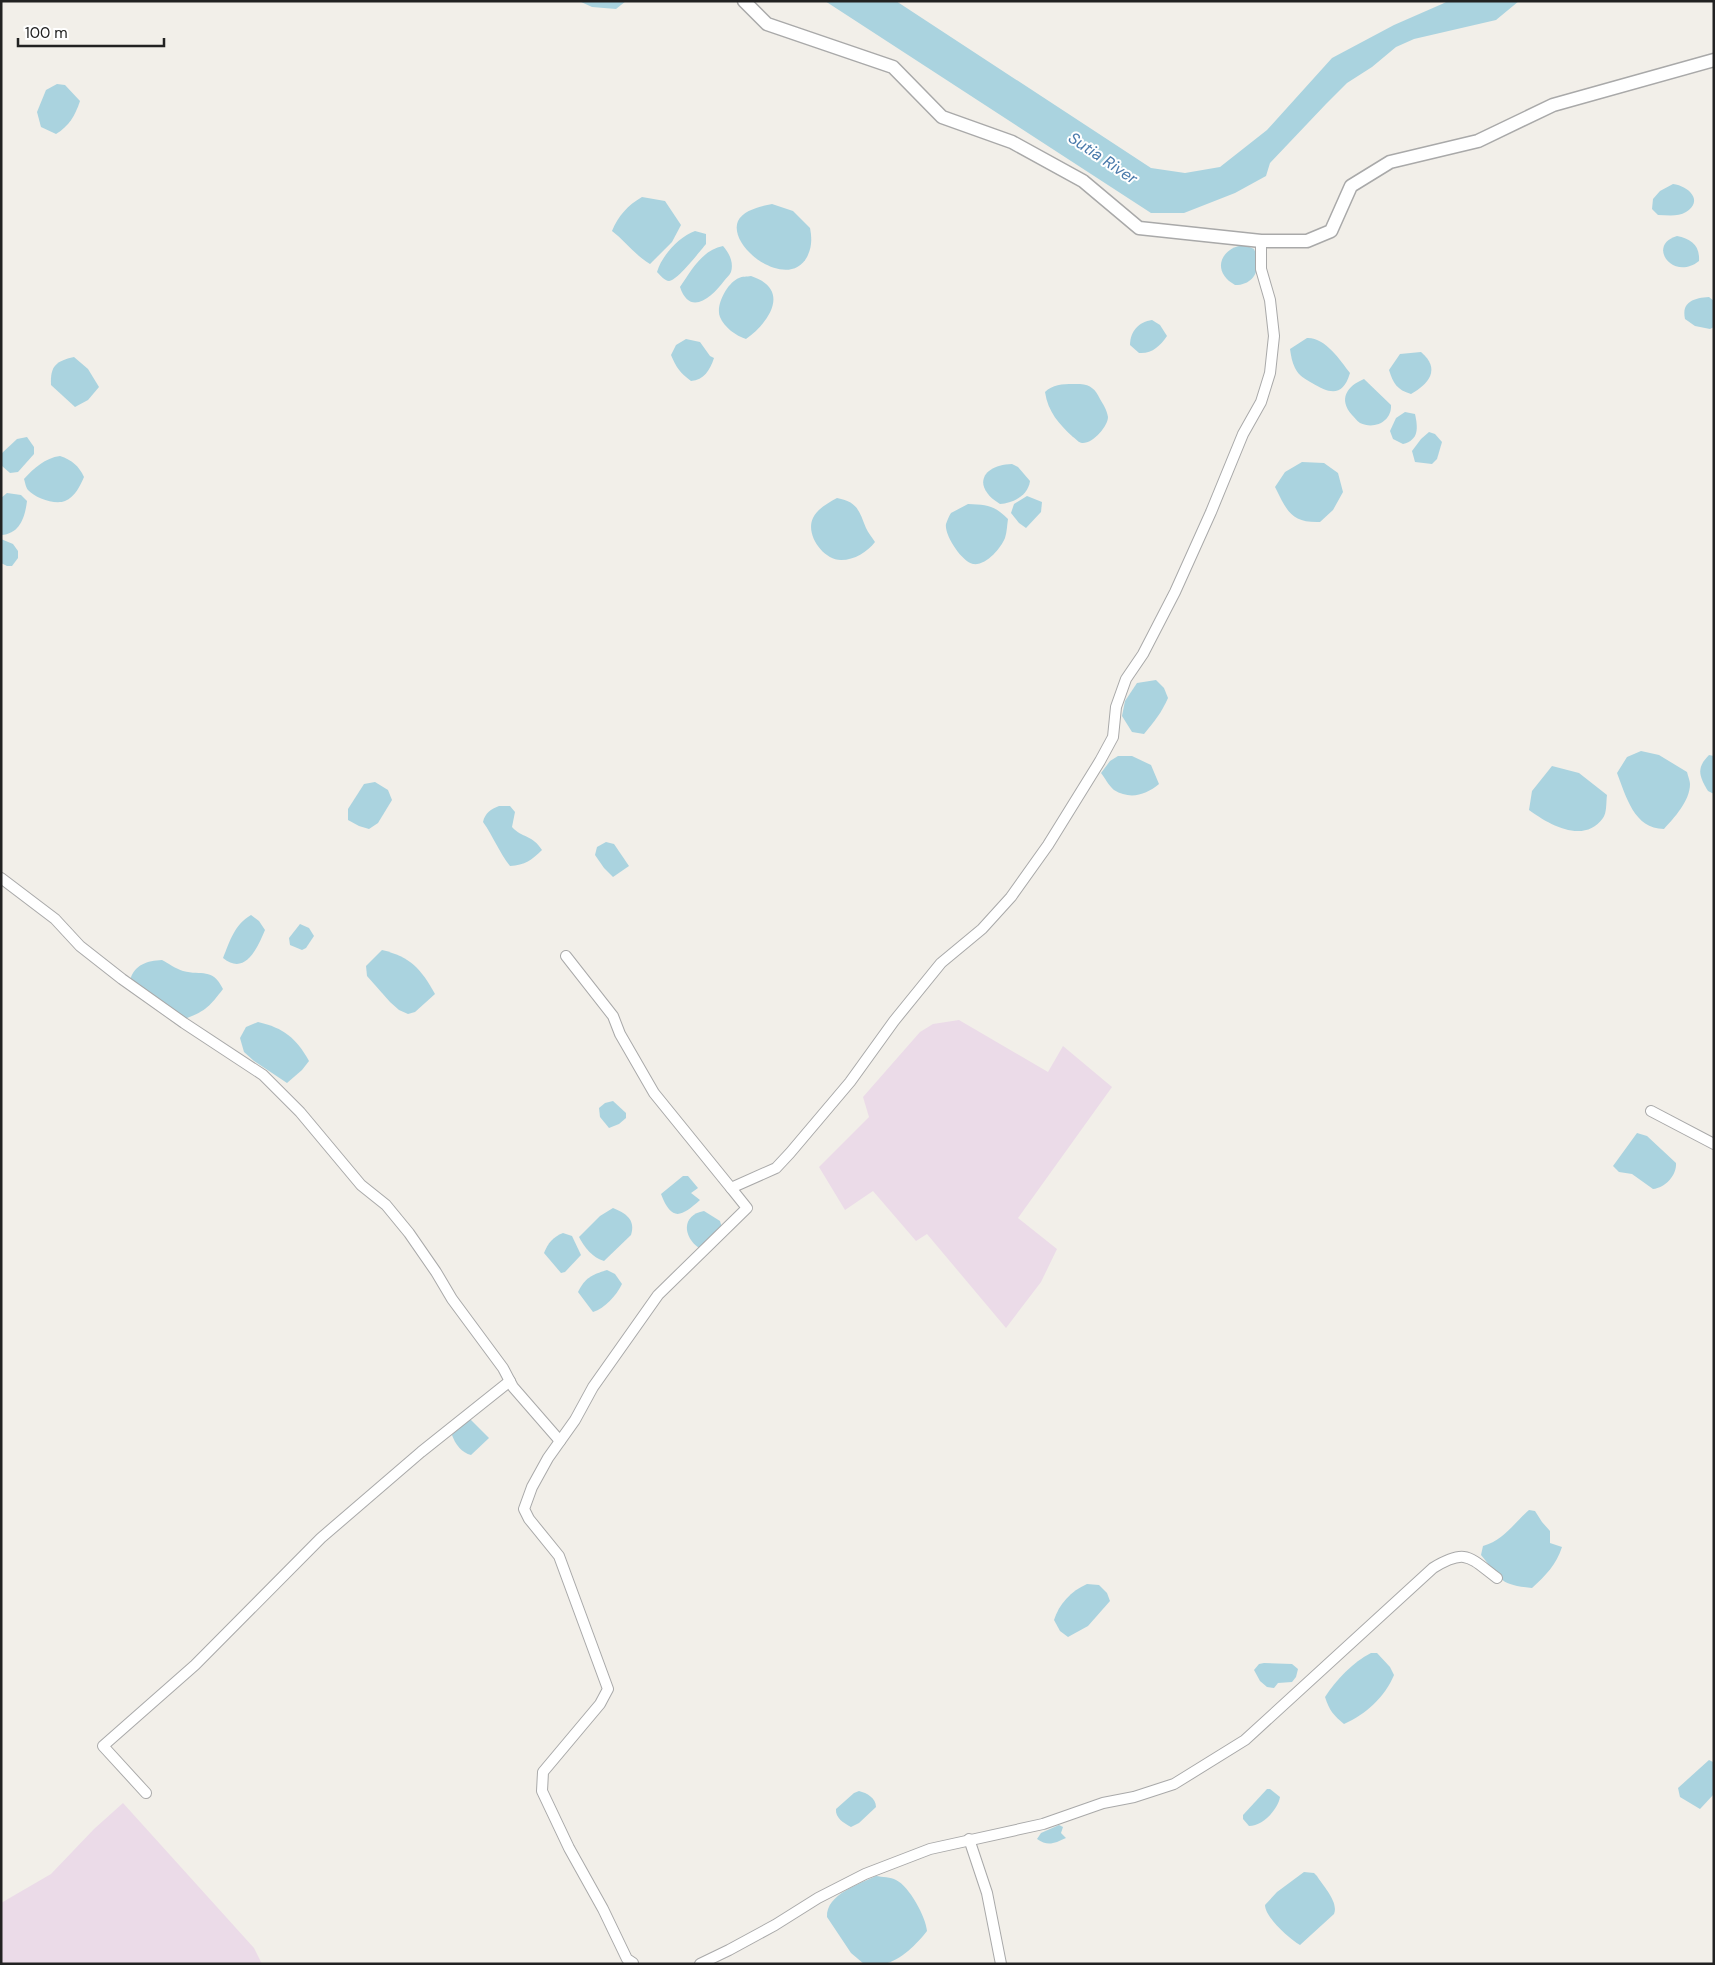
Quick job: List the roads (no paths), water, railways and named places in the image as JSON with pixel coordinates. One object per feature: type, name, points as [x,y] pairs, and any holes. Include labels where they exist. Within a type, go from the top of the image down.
[{"type":"street","points":[[744,1],[767,24],[893,67],[942,117],[1012,142],[1083,181],[1139,228],[1261,241],[1307,241],[1331,231],[1351,186],[1390,162],[1478,141],[1553,105],[1714,60]]},
{"type":"street","points":[[732,1188],[776,1168],[790,1153],[850,1082],[894,1021],[941,963],[982,929],[1011,897],[1100,762],[1113,737],[1116,708],[1126,679],[1143,654],[1174,592],[1211,512],[1243,434],[1261,402],[1270,373],[1274,336],[1270,300],[1261,269],[1261,241]]},
{"type":"street","points":[[1,878],[55,919],[80,946],[122,979],[184,1023],[264,1075],[300,1112],[329,1148],[362,1184],[386,1205],[409,1233],[452,1299],[510,1380],[560,1441]]},
{"type":"street","points":[[566,956],[613,1016],[620,1034],[654,1093],[747,1208],[658,1295],[593,1387],[575,1420],[532,1487],[524,1509],[529,1519],[560,1556],[608,1689],[600,1704],[543,1772],[542,1791],[568,1848],[603,1909],[627,1958],[632,1963],[644,1964]]},
{"type":"street","points":[[1651,1111],[1714,1144]]},
{"type":"street","points":[[146,1793],[103,1746],[195,1665],[321,1538],[421,1452],[510,1380]]},
{"type":"street","points":[[700,1964],[775,1925],[818,1898],[865,1874],[930,1849],[1043,1824],[1103,1803],[1134,1797],[1174,1784],[1244,1740],[1433,1568],[1450,1558],[1469,1557],[1497,1578]]},
{"type":"street","points":[[969,1839],[987,1893],[1001,1964]]},
{"type":"water","points":[[579,1],[626,1],[616,9],[592,7]]},
{"type":"water","name":"Sutia River","points":[[825,1],[896,1],[1151,168],[1185,173],[1220,167],[1267,130],[1332,58],[1394,25],[1448,1],[1519,1],[1496,20],[1414,39],[1396,47],[1372,67],[1347,83],[1270,163],[1266,176],[1235,193],[1184,213],[1151,213]]},
{"type":"water","points":[[57,84],[65,85],[80,101],[71,120],[65,128],[56,134],[41,127],[37,112],[46,90]]},
{"type":"water","points":[[1673,184],[1689,191],[1694,199],[1694,203],[1691,208],[1680,215],[1658,215],[1652,209],[1653,199],[1660,191]]},
{"type":"water","points":[[642,197],[665,201],[681,225],[672,242],[650,264],[612,231],[624,211]]},
{"type":"water","points":[[772,204],[793,211],[810,228],[810,250],[807,257],[798,267],[787,270],[774,268],[761,262],[741,243],[737,231],[740,217],[753,209]]},
{"type":"water","points":[[695,231],[706,234],[706,244],[673,280],[666,280],[657,272],[663,259],[677,242]]},
{"type":"water","points":[[1677,236],[1694,244],[1698,251],[1699,261],[1689,266],[1680,267],[1672,265],[1667,260],[1663,253],[1664,247],[1668,241]]},
{"type":"water","points":[[1245,245],[1254,249],[1257,268],[1248,282],[1235,285],[1223,274],[1222,261],[1230,250]]},
{"type":"water","points":[[723,246],[731,261],[732,268],[730,273],[707,298],[695,303],[689,301],[684,296],[680,287],[703,257],[716,248]]},
{"type":"water","points":[[751,276],[763,282],[770,289],[773,297],[769,315],[763,324],[746,339],[727,328],[720,317],[719,306],[727,289],[735,280],[740,277]]},
{"type":"water","points":[[1709,297],[1714,301],[1714,327],[1710,329],[1695,326],[1685,319],[1684,313],[1687,304],[1699,298]]},
{"type":"water","points":[[1152,320],[1160,325],[1167,336],[1155,349],[1139,353],[1130,345],[1130,340],[1139,325]]},
{"type":"water","points":[[1307,338],[1320,341],[1326,345],[1350,373],[1340,390],[1330,391],[1319,387],[1305,379],[1297,371],[1292,361],[1290,349]]},
{"type":"water","points":[[686,339],[700,342],[710,356],[714,358],[711,367],[700,379],[691,381],[681,372],[671,355],[676,345]]},
{"type":"water","points":[[1421,352],[1430,364],[1430,376],[1423,386],[1411,394],[1396,385],[1389,370],[1400,354]]},
{"type":"water","points":[[74,357],[88,369],[99,387],[88,400],[75,407],[51,385],[55,365],[63,360]]},
{"type":"water","points":[[1364,379],[1391,405],[1389,416],[1377,425],[1360,423],[1352,415],[1346,404],[1345,398],[1349,389]]},
{"type":"water","points":[[1087,385],[1094,390],[1105,407],[1108,417],[1099,434],[1086,443],[1079,442],[1059,422],[1049,406],[1045,392],[1057,386]]},
{"type":"water","points":[[1405,412],[1415,414],[1417,429],[1412,440],[1403,444],[1393,439],[1390,431],[1396,418]]},
{"type":"water","points":[[1429,432],[1435,434],[1442,442],[1437,459],[1432,464],[1415,462],[1412,451]]},
{"type":"water","points":[[27,437],[34,447],[34,454],[18,472],[10,473],[2,466],[1,454],[17,439]]},
{"type":"water","points":[[60,456],[68,459],[80,470],[84,477],[79,487],[69,499],[61,502],[45,500],[35,496],[27,489],[24,479],[40,464]]},
{"type":"water","points":[[1302,462],[1324,463],[1338,473],[1343,492],[1333,510],[1320,522],[1310,522],[1296,518],[1287,509],[1275,487],[1285,472]]},
{"type":"water","points":[[1012,464],[1018,467],[1030,481],[1029,486],[1019,498],[1000,504],[986,491],[983,484],[984,478],[993,468]]},
{"type":"water","points":[[7,493],[21,495],[27,501],[23,519],[17,528],[13,532],[1,535],[1,498]]},
{"type":"water","points":[[1027,496],[1042,502],[1041,512],[1026,528],[1011,513],[1014,504]]},
{"type":"water","points":[[837,498],[849,502],[857,508],[875,542],[860,555],[846,560],[834,559],[828,556],[817,545],[811,531],[811,524],[817,512]]},
{"type":"water","points":[[968,504],[990,507],[999,511],[1008,519],[1006,536],[1000,547],[992,556],[978,564],[969,562],[959,553],[946,529],[951,513]]},
{"type":"water","points":[[1,539],[13,544],[18,551],[18,558],[12,566],[1,563]]},
{"type":"water","points":[[1156,680],[1164,688],[1168,698],[1158,717],[1144,734],[1132,732],[1122,716],[1125,701],[1137,683]]},
{"type":"water","points":[[1641,751],[1659,755],[1687,772],[1690,784],[1687,797],[1681,809],[1664,829],[1654,828],[1638,817],[1628,801],[1617,773],[1627,757]]},
{"type":"water","points":[[1709,755],[1714,756],[1714,794],[1708,791],[1700,772],[1702,764]]},
{"type":"water","points":[[1118,756],[1132,756],[1151,765],[1159,784],[1149,791],[1138,795],[1126,795],[1114,790],[1101,773],[1110,761]]},
{"type":"water","points":[[1552,766],[1579,773],[1607,795],[1604,816],[1595,826],[1586,830],[1566,829],[1546,821],[1529,810],[1532,791]]},
{"type":"water","points":[[375,782],[388,790],[392,800],[378,823],[369,829],[348,820],[348,809],[364,784]]},
{"type":"water","points":[[510,806],[515,812],[512,827],[539,845],[542,850],[535,857],[520,864],[510,866],[483,822],[485,816],[493,808]]},
{"type":"water","points":[[606,842],[614,844],[629,866],[613,877],[595,855],[597,847]]},
{"type":"water","points":[[251,915],[259,921],[265,930],[249,958],[238,964],[231,963],[223,958],[230,940],[240,924]]},
{"type":"water","points":[[300,924],[309,928],[314,936],[306,948],[302,950],[290,945],[289,938]]},
{"type":"water","points":[[382,950],[408,960],[420,971],[435,994],[415,1012],[408,1014],[399,1010],[367,976],[366,966]]},
{"type":"water","points":[[162,960],[183,971],[211,975],[219,982],[223,989],[207,1008],[184,1019],[130,980],[135,970],[142,964]]},
{"type":"water","points":[[258,1022],[275,1027],[288,1035],[299,1046],[309,1061],[287,1083],[244,1052],[240,1038],[246,1027]]},
{"type":"water","points":[[613,1101],[626,1113],[626,1118],[619,1124],[609,1128],[600,1117],[599,1108],[605,1103]]},
{"type":"water","points":[[1637,1133],[1647,1136],[1676,1163],[1675,1172],[1662,1186],[1653,1189],[1632,1174],[1619,1172],[1613,1166]]},
{"type":"water","points":[[683,1176],[688,1176],[698,1188],[691,1193],[700,1200],[683,1213],[673,1213],[661,1194]]},
{"type":"water","points":[[613,1208],[622,1212],[631,1221],[631,1235],[604,1261],[589,1252],[579,1237],[600,1216]]},
{"type":"water","points":[[704,1211],[720,1221],[722,1228],[699,1248],[687,1233],[687,1227],[691,1217]]},
{"type":"water","points":[[563,1233],[572,1236],[581,1255],[565,1272],[561,1273],[544,1253],[551,1241]]},
{"type":"water","points":[[607,1270],[615,1274],[622,1284],[610,1301],[602,1308],[593,1312],[578,1292],[583,1283],[589,1278]]},
{"type":"water","points":[[469,1418],[489,1438],[471,1455],[459,1448],[452,1435]]},
{"type":"water","points":[[1529,1510],[1535,1511],[1550,1531],[1550,1543],[1562,1547],[1550,1569],[1532,1588],[1507,1583],[1497,1575],[1481,1555],[1483,1546],[1503,1536]]},
{"type":"water","points":[[1087,1584],[1099,1585],[1107,1593],[1110,1601],[1088,1626],[1068,1637],[1060,1631],[1054,1620],[1066,1599],[1076,1590]]},
{"type":"water","points":[[1371,1653],[1377,1653],[1390,1667],[1394,1675],[1385,1691],[1374,1704],[1344,1724],[1332,1712],[1325,1697],[1345,1672]]},
{"type":"water","points":[[1259,1664],[1292,1664],[1298,1669],[1296,1677],[1292,1682],[1278,1683],[1274,1688],[1267,1687],[1260,1681],[1254,1670]]},
{"type":"water","points":[[1709,1760],[1713,1762],[1714,1794],[1700,1809],[1680,1797],[1678,1788]]},
{"type":"water","points":[[1267,1789],[1270,1789],[1280,1797],[1279,1802],[1264,1820],[1249,1826],[1243,1819],[1243,1815]]},
{"type":"water","points":[[859,1791],[870,1796],[876,1807],[859,1823],[851,1827],[838,1818],[836,1809],[854,1793]]},
{"type":"water","points":[[1059,1825],[1063,1827],[1061,1833],[1066,1838],[1048,1844],[1037,1839],[1041,1833]]},
{"type":"water","points":[[1304,1872],[1314,1873],[1317,1876],[1332,1899],[1335,1909],[1334,1914],[1300,1945],[1284,1933],[1273,1921],[1265,1905],[1277,1892]]},
{"type":"water","points":[[876,1876],[894,1879],[901,1883],[920,1910],[927,1931],[914,1946],[896,1959],[884,1964],[864,1964],[851,1953],[827,1917],[828,1909],[832,1902],[845,1891]]}]
